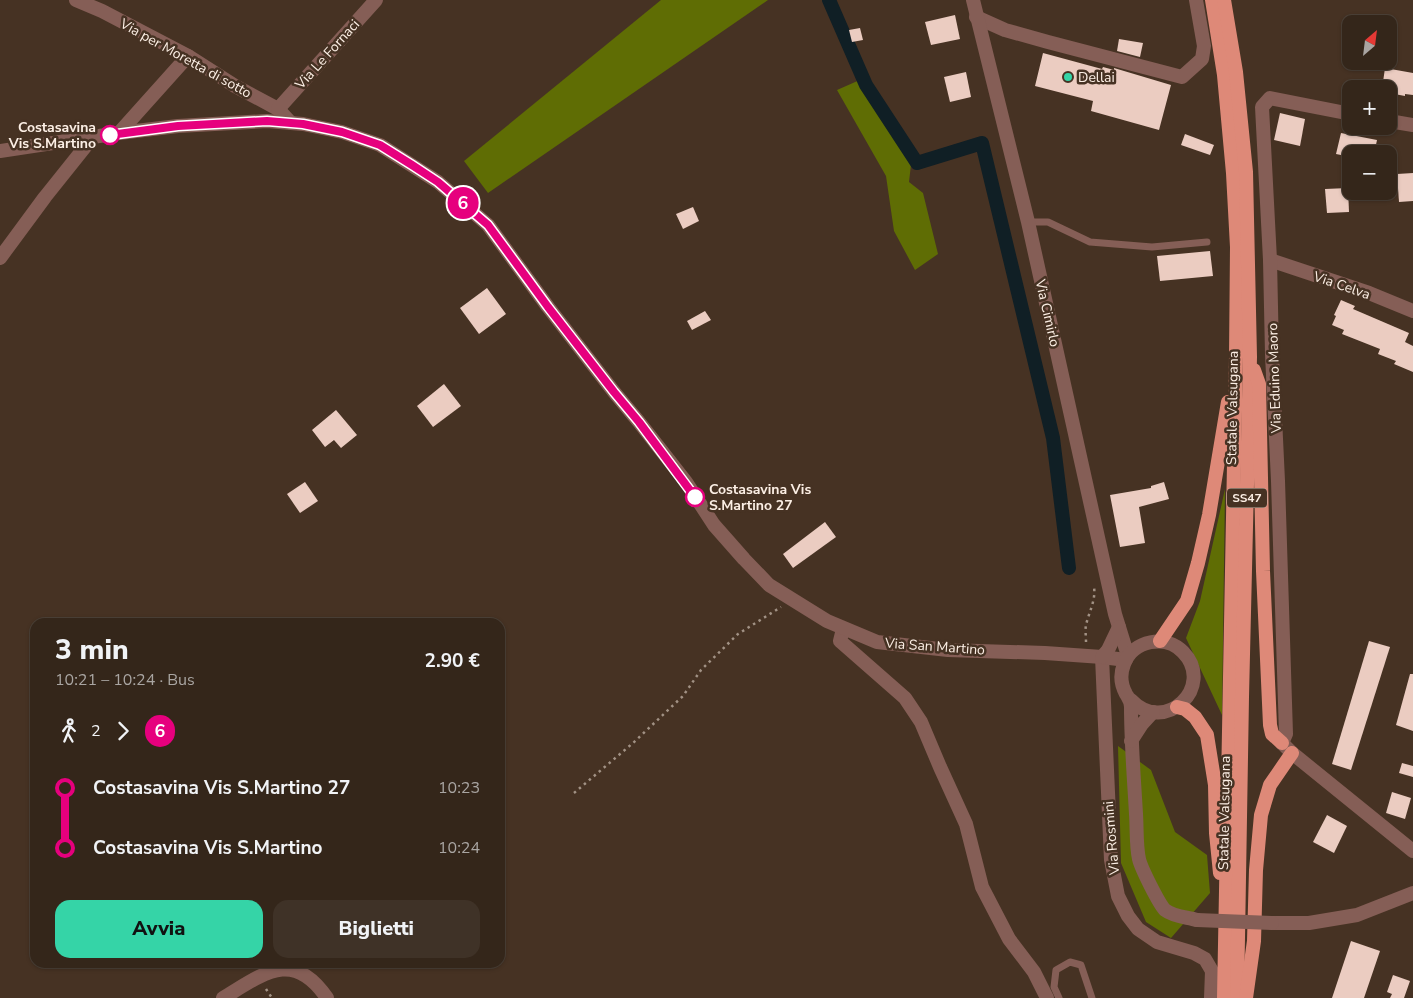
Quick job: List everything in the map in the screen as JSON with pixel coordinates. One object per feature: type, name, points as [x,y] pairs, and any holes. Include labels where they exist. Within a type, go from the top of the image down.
[{"type":"highway","name":"Statale Valsugana","points":[[1212,0],[1224,75],[1233,173],[1243,357],[1242,697],[1237,998]]},
{"type":"highway","name":"Statale Valsugana","points":[[1224,0],[1236,72],[1246,172],[1243,357],[1224,998]]},
{"type":"highway","points":[[1160,641],[1187,601],[1209,515],[1243,357]]},
{"type":"highway","points":[[1243,357],[1259,384],[1263,572],[1270,725],[1272,734],[1287,748],[1270,785],[1261,815],[1256,870],[1254,941],[1246,998]]},
{"type":"highway","points":[[1177,707],[1185,709],[1195,717],[1207,735],[1215,785],[1219,866],[1227,908]]},
{"type":"street","name":"Via per Moretta di sotto","points":[[76,0],[102,11],[188,56],[235,86],[278,109],[291,123]]},
{"type":"street","name":"Via Le Fornaci","points":[[278,109],[376,0]]},
{"type":"street","name":"Via Cimirlo","points":[[973,0],[1028,222],[1119,627],[1125,662]]},
{"type":"street","points":[[976,17],[1005,30],[1182,77],[1202,59],[1204,46],[1196,0]]},
{"type":"street","points":[[119,133],[188,56]]},
{"type":"street","name":"Via Eduino Maoro","points":[[1287,748],[1270,260],[1262,108],[1270,98],[1342,112]]},
{"type":"street","name":"Via San Martino","points":[[0,151],[178,126],[267,121],[291,123],[342,132],[380,145],[438,182],[488,225],[548,307],[686,482],[714,525],[769,585],[827,621],[877,642],[948,650],[1036,652],[1102,657]]},
{"type":"street","points":[[1397,122],[1413,125]]},
{"type":"street","points":[[0,258],[50,190],[93,137]]},
{"type":"street","name":"Via Celva","points":[[1270,260],[1369,293],[1413,311]]},
{"type":"street","points":[[1125,662],[1102,657],[1108,650],[1119,627],[1140,646]]},
{"type":"street","points":[[843,629],[840,641],[905,698],[921,722],[966,824],[982,887],[1008,939],[1034,972],[1048,998]]},
{"type":"street","points":[[1160,641],[1170,643],[1182,650],[1192,668],[1193,682],[1190,692],[1185,700],[1168,712],[1153,712],[1141,708],[1131,700],[1123,687],[1125,662],[1140,646],[1149,642],[1160,641]]},
{"type":"street","name":"Via Rosmini","points":[[1102,657],[1110,860],[1118,896],[1128,916],[1138,929],[1156,942],[1205,959],[1212,971],[1211,998]]},
{"type":"street","points":[[1131,700],[1131,741],[1139,860],[1159,903],[1166,910],[1174,915],[1197,920],[1272,924],[1309,923],[1357,915],[1413,892]]},
{"type":"street","points":[[1131,741],[1142,724],[1153,712]]},
{"type":"street","points":[[1287,748],[1413,851]]},
{"type":"street","points":[[223,998],[259,976],[272,970],[286,968],[305,975],[324,993]]},
{"type":"lane","points":[[1028,222],[1048,222],[1090,242],[1152,247],[1207,242]]},
{"type":"lane","points":[[1059,998],[1054,987],[1056,970],[1070,962],[1081,965],[1092,998]]},
{"type":"path","points":[[574,793],[683,696],[701,670],[738,634],[793,600]]},
{"type":"green space","points":[[661,0],[768,0],[488,193],[464,161]]},
{"type":"green space","points":[[862,79],[912,156],[909,182],[923,193],[938,254],[915,270],[894,231],[886,176],[837,90]]},
{"type":"green space","points":[[1225,489],[1222,715],[1186,638],[1200,601]]},
{"type":"green space","points":[[1118,746],[1151,770],[1175,832],[1207,855],[1210,893],[1171,938],[1146,922],[1121,863]]},
{"type":"building","points":[[955,15],[960,39],[931,45],[925,22]]},
{"type":"building","points":[[860,28],[863,40],[852,42],[849,30]]},
{"type":"building","points":[[1119,39],[1143,43],[1140,57],[1117,51]]},
{"type":"building","points":[[1043,53],[1102,69],[1103,67],[1114,70],[1114,68],[1171,85],[1159,130],[1091,111],[1093,101],[1035,86]]},
{"type":"building","points":[[1385,70],[1413,73],[1413,95],[1397,94],[1397,80],[1383,80]]},
{"type":"building","points":[[966,72],[971,97],[950,102],[944,77]]},
{"type":"building","points":[[1280,113],[1305,119],[1300,146],[1274,140]]},
{"type":"building","points":[[1341,133],[1342,135],[1377,140],[1376,145],[1342,145],[1342,155],[1336,154]]},
{"type":"building","points":[[1185,134],[1214,145],[1210,155],[1181,145]]},
{"type":"building","points":[[1413,173],[1413,201],[1399,202],[1397,174]]},
{"type":"building","points":[[1342,188],[1342,200],[1348,200],[1349,212],[1327,213],[1325,189]]},
{"type":"building","points":[[693,207],[699,221],[683,229],[676,214]]},
{"type":"building","points":[[1210,251],[1213,276],[1160,281],[1157,256]]},
{"type":"building","points":[[487,288],[506,314],[479,334],[460,308]]},
{"type":"building","points":[[1341,300],[1355,306],[1353,309],[1409,333],[1405,342],[1413,346],[1413,372],[1394,364],[1396,361],[1378,354],[1380,349],[1342,334],[1344,330],[1332,325],[1336,316],[1334,315]]},
{"type":"building","points":[[705,311],[711,320],[692,330],[687,321]]},
{"type":"building","points":[[444,384],[461,406],[433,427],[417,406]]},
{"type":"building","points":[[336,410],[357,435],[341,448],[334,440],[325,447],[312,430]]},
{"type":"building","points":[[305,482],[318,501],[300,513],[287,494]]},
{"type":"building","points":[[1164,482],[1169,499],[1139,507],[1145,543],[1120,547],[1110,495],[1151,488],[1151,486]]},
{"type":"building","points":[[825,522],[836,537],[793,568],[783,554]]},
{"type":"building","points":[[1369,641],[1390,647],[1351,770],[1332,764]]},
{"type":"building","points":[[1410,674],[1413,674],[1413,731],[1396,725]]},
{"type":"building","points":[[1402,763],[1413,766],[1413,777],[1399,773]]},
{"type":"building","points":[[1392,792],[1411,798],[1405,819],[1386,813]]},
{"type":"building","points":[[1327,815],[1347,826],[1334,853],[1313,842]]},
{"type":"building","points":[[1351,941],[1380,951],[1364,998],[1332,998]]},
{"type":"building","points":[[1393,975],[1410,981],[1404,998],[1390,998],[1392,994],[1387,992]]},
{"type":"waterway","points":[[829,0],[866,85],[917,163],[982,143],[1053,438],[1069,568]]},
{"type":"bus line","name":"6","points":[[110,135],[178,126],[267,121],[303,124],[342,132],[380,145],[438,182],[488,225],[548,307],[686,482],[695,497]]},
{"type":"place","name":"Dellai","points":[[1068,77]]},
{"type":"place","name":"Costasavina Vis S.Martino","points":[[110,135]]},
{"type":"place","name":"Costasavina Vis S.Martino 27","points":[[695,497]]}]
